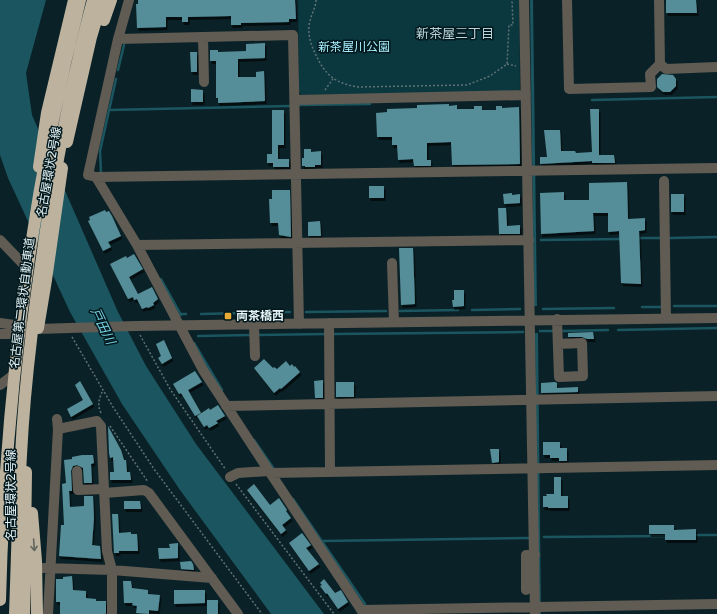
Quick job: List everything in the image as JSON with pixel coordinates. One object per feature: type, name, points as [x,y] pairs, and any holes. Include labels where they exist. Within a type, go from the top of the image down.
[{"type":"highway","points":[[51,95],[60,23],[65,0]]},
{"type":"highway","name":"名古屋環状2号線","points":[[0,486],[24,265],[47,113],[74,0]]},
{"type":"highway","name":"名古屋第二環状自動車道","points":[[0,600],[2,523],[24,292],[52,122],[80,0]]},
{"type":"highway","name":"名古屋第二環状自動車道","points":[[15,614],[21,455],[28,363],[36,296],[59,148],[73,80],[93,0]]},
{"type":"highway","name":"名古屋環状2号線","points":[[24,614],[26,433],[38,329],[62,168],[91,37],[102,0]]},
{"type":"highway","points":[[78,97],[111,0]]},
{"type":"highway","points":[[26,464],[33,523],[38,614]]},
{"type":"street","points":[[129,0],[118,39],[88,175],[96,177],[717,168]]},
{"type":"street","points":[[524,0],[526,95],[532,171],[529,240],[530,320],[536,399],[537,468],[534,555],[538,609]]},
{"type":"street","points":[[567,0],[569,89],[651,87],[650,74],[660,64],[659,0]]},
{"type":"street","points":[[118,39],[293,35],[298,324]]},
{"type":"street","points":[[203,37],[204,82]]},
{"type":"street","points":[[660,64],[666,68],[717,67]]},
{"type":"street","points":[[295,100],[526,95]]},
{"type":"street","points":[[96,177],[137,245],[203,370],[363,612],[538,609],[590,610],[717,604]]},
{"type":"street","points":[[664,181],[666,318]]},
{"type":"street","points":[[0,240],[24,265]]},
{"type":"street","points":[[137,245],[529,240]]},
{"type":"street","points":[[392,263],[394,322]]},
{"type":"street","points":[[0,334],[16,329],[179,325],[717,318]]},
{"type":"street","points":[[557,320],[558,344]]},
{"type":"street","points":[[0,323],[16,329]]},
{"type":"street","points":[[329,323],[330,472]]},
{"type":"street","points":[[254,324],[255,356]]},
{"type":"street","points":[[0,385],[12,376]]},
{"type":"street","points":[[226,406],[717,396]]},
{"type":"street","points":[[48,614],[46,568],[57,424],[97,421],[101,426],[107,551],[112,570],[112,614]]},
{"type":"street","points":[[230,477],[238,473],[269,472],[717,465]]},
{"type":"street","points":[[77,471],[78,490],[144,490],[149,493],[238,614]]},
{"type":"street","points":[[526,590],[526,555],[534,555]]},
{"type":"street","points":[[46,568],[112,570],[212,578]]},
{"type":"path","points":[[316,0],[316,5],[312,11],[309,24],[309,34],[312,48],[322,69],[333,79],[358,87],[467,85],[490,76],[507,64],[509,25],[513,25],[512,0]]},
{"type":"path","points":[[325,99],[325,90],[333,79]]},
{"type":"path","points":[[70,328],[72,338],[103,390],[154,469],[262,614]]},
{"type":"path","points":[[103,390],[98,406],[103,415]]},
{"type":"path","points":[[107,422],[153,489],[149,493]]},
{"type":"green space","name":"新茶屋川公園","points":[[298,0],[519,0],[520,89],[518,92],[302,95],[299,92]]},
{"type":"water","name":"戸田川","points":[[0,0],[46,0],[26,73],[32,115],[118,312],[146,366],[196,444],[324,614],[271,614],[180,490],[122,404],[70,312],[8,178],[0,155]]},
{"type":"water","points":[[530,0],[533,0],[537,306],[534,306]]},
{"type":"water","points":[[535,333],[538,333],[541,614],[538,614]]},
{"type":"building","points":[[138,0],[295,0],[296,19],[289,19],[289,22],[241,23],[241,25],[231,25],[231,16],[188,17],[188,22],[182,22],[182,17],[166,17],[166,27],[137,28],[136,4],[138,4]]},
{"type":"building","points":[[666,0],[696,0],[697,13],[666,13]]},
{"type":"building","points":[[265,43],[265,58],[238,59],[238,77],[256,77],[256,72],[264,71],[265,101],[218,103],[218,98],[216,98],[216,61],[210,61],[210,50],[218,50],[218,52],[246,51],[246,44]]},
{"type":"building","points":[[190,52],[197,52],[197,72],[191,72]]},
{"type":"building","points":[[662,74],[673,75],[676,79],[676,86],[670,92],[663,92],[657,87],[657,79]]},
{"type":"building","points":[[191,89],[203,90],[203,102],[191,102]]},
{"type":"building","points":[[449,104],[449,106],[457,105],[457,109],[474,109],[474,106],[482,106],[482,110],[496,110],[496,106],[502,106],[502,108],[519,107],[520,164],[452,165],[451,142],[427,143],[427,160],[431,160],[431,166],[414,166],[413,159],[398,160],[397,145],[392,145],[392,137],[377,137],[376,113],[387,112],[387,109],[417,108],[417,105]]},
{"type":"building","points":[[590,109],[599,109],[599,155],[614,155],[615,163],[592,163],[592,161],[540,164],[540,157],[547,157],[544,130],[560,130],[561,151],[575,151],[576,153],[592,152]]},
{"type":"building","points":[[272,110],[284,110],[284,145],[278,145],[278,159],[289,159],[289,167],[273,167],[273,163],[267,163],[267,154],[272,154]]},
{"type":"building","points":[[304,149],[311,149],[311,152],[321,151],[321,165],[315,165],[315,167],[302,166]]},
{"type":"building","points":[[627,182],[628,219],[645,218],[645,230],[639,231],[641,284],[621,283],[619,231],[608,232],[608,213],[593,213],[594,231],[541,234],[540,193],[564,192],[564,200],[589,200],[589,183]]},
{"type":"building","points":[[369,186],[384,186],[384,198],[369,198]]},
{"type":"building","points":[[272,190],[290,190],[291,237],[279,235],[278,223],[270,223],[269,199],[272,199]]},
{"type":"building","points":[[512,193],[512,195],[520,194],[520,203],[504,204],[503,194]]},
{"type":"building","points":[[671,194],[684,194],[684,212],[671,212]]},
{"type":"building","points":[[498,208],[506,208],[507,226],[520,225],[520,234],[499,234]]},
{"type":"building","points":[[105,210],[106,212],[109,211],[121,236],[108,242],[111,247],[103,251],[88,221],[90,220],[89,217]]},
{"type":"building","points":[[320,221],[321,236],[308,236],[308,222]]},
{"type":"building","points":[[399,248],[413,248],[415,304],[401,305]]},
{"type":"building","points":[[134,254],[143,269],[129,277],[138,294],[152,287],[158,299],[153,303],[154,305],[148,308],[142,309],[137,299],[134,300],[133,297],[128,299],[110,264],[126,256],[127,258]]},
{"type":"building","points":[[454,290],[464,290],[464,306],[453,307],[452,300],[454,300]]},
{"type":"building","points":[[593,332],[594,339],[568,337],[568,333]]},
{"type":"building","points":[[164,340],[172,358],[162,364],[158,358],[161,356],[156,344]]},
{"type":"building","points":[[264,359],[273,368],[274,367],[277,369],[286,361],[290,366],[292,364],[294,367],[295,366],[300,372],[281,389],[280,388],[274,393],[254,368]]},
{"type":"building","points":[[195,371],[202,382],[188,390],[201,413],[195,416],[181,393],[179,394],[173,384]]},
{"type":"building","points":[[323,380],[323,398],[315,398],[314,381]]},
{"type":"building","points":[[80,381],[93,404],[71,417],[67,409],[83,400],[75,385]]},
{"type":"building","points":[[336,382],[354,382],[354,397],[336,397]]},
{"type":"building","points":[[541,383],[557,383],[557,388],[578,387],[578,392],[541,393]]},
{"type":"building","points":[[218,405],[225,416],[216,421],[218,423],[209,428],[207,425],[204,427],[197,416],[209,408],[210,410]]},
{"type":"building","points":[[108,426],[121,450],[124,460],[126,460],[127,472],[130,472],[131,480],[110,480],[110,472],[114,472],[113,457],[110,458],[109,453]]},
{"type":"building","points":[[543,442],[560,442],[560,448],[567,448],[567,461],[559,461],[559,458],[550,458],[550,455],[543,455]]},
{"type":"building","points":[[490,449],[499,449],[499,462],[492,463]]},
{"type":"building","points":[[82,455],[93,455],[94,463],[91,464],[92,483],[84,483],[83,468],[77,465],[73,466],[71,471],[72,491],[69,491],[70,507],[84,506],[84,496],[93,496],[94,518],[92,545],[100,546],[101,559],[59,556],[61,525],[64,525],[62,484],[66,483],[64,460]]},
{"type":"building","points":[[554,477],[561,477],[561,496],[568,496],[568,508],[543,507],[543,496],[547,496],[546,494],[554,494]]},
{"type":"building","points":[[254,484],[270,505],[279,498],[287,510],[286,511],[291,518],[282,525],[286,530],[281,534],[247,490]]},
{"type":"building","points":[[124,501],[140,501],[141,509],[124,509]]},
{"type":"building","points":[[112,514],[118,514],[119,533],[131,532],[131,534],[137,534],[138,551],[119,551],[119,553],[114,553]]},
{"type":"building","points":[[649,525],[674,525],[674,530],[696,529],[696,540],[665,540],[665,534],[649,534]]},
{"type":"building","points":[[302,533],[311,545],[306,548],[319,564],[309,571],[289,543]]},
{"type":"building","points":[[178,543],[178,558],[159,559],[158,548],[170,548],[169,544]]},
{"type":"building","points":[[191,561],[194,570],[181,569],[180,562]]},
{"type":"building","points":[[72,576],[73,590],[86,591],[86,598],[96,599],[96,601],[106,601],[106,614],[60,614],[60,602],[56,602],[56,579],[63,579],[63,577]]},
{"type":"building","points":[[324,579],[335,593],[341,590],[348,602],[338,609],[320,586],[322,585],[320,583]]},
{"type":"building","points":[[123,581],[131,581],[132,588],[148,590],[148,594],[160,595],[158,611],[149,610],[149,614],[136,613],[137,606],[132,605],[133,603],[124,603]]},
{"type":"building","points":[[174,590],[205,590],[205,603],[174,604]]},
{"type":"building","points":[[207,600],[218,600],[218,614],[207,614]]},
{"type":"waterway","points":[[118,70],[124,45]]},
{"type":"waterway","points":[[101,173],[100,151],[116,79]]},
{"type":"waterway","points":[[592,100],[717,97]]},
{"type":"waterway","points":[[299,105],[370,104]]},
{"type":"waterway","points":[[109,110],[291,106]]},
{"type":"waterway","points":[[670,238],[717,237]]},
{"type":"waterway","points":[[637,238],[661,238]]},
{"type":"waterway","points":[[541,240],[622,239]]},
{"type":"waterway","points":[[161,279],[181,315]]},
{"type":"waterway","points":[[674,306],[717,306]]},
{"type":"waterway","points":[[642,307],[660,307]]},
{"type":"waterway","points":[[543,309],[614,308]]},
{"type":"waterway","points":[[472,310],[520,309]]},
{"type":"waterway","points":[[400,311],[458,310]]},
{"type":"waterway","points":[[306,312],[386,311]]},
{"type":"waterway","points":[[201,314],[290,312]]},
{"type":"waterway","points":[[180,314],[186,314]]},
{"type":"waterway","points":[[618,330],[717,328]]},
{"type":"waterway","points":[[563,331],[608,330]]},
{"type":"waterway","points":[[540,331],[555,331]]},
{"type":"waterway","points":[[332,334],[523,332]]},
{"type":"waterway","points":[[257,335],[326,334]]},
{"type":"waterway","points":[[198,336],[251,335]]},
{"type":"waterway","points":[[194,343],[222,390]]},
{"type":"waterway","points":[[254,440],[274,469]]},
{"type":"waterway","points":[[293,499],[365,604]]},
{"type":"waterway","points":[[694,535],[717,535]]},
{"type":"waterway","points":[[544,537],[667,536]]},
{"type":"waterway","points":[[322,541],[530,538]]},
{"type":"place","name":"両茶橋西","points":[[228,316]]},
{"type":"district","name":"新茶屋三丁目","points":[[455,33]]}]
